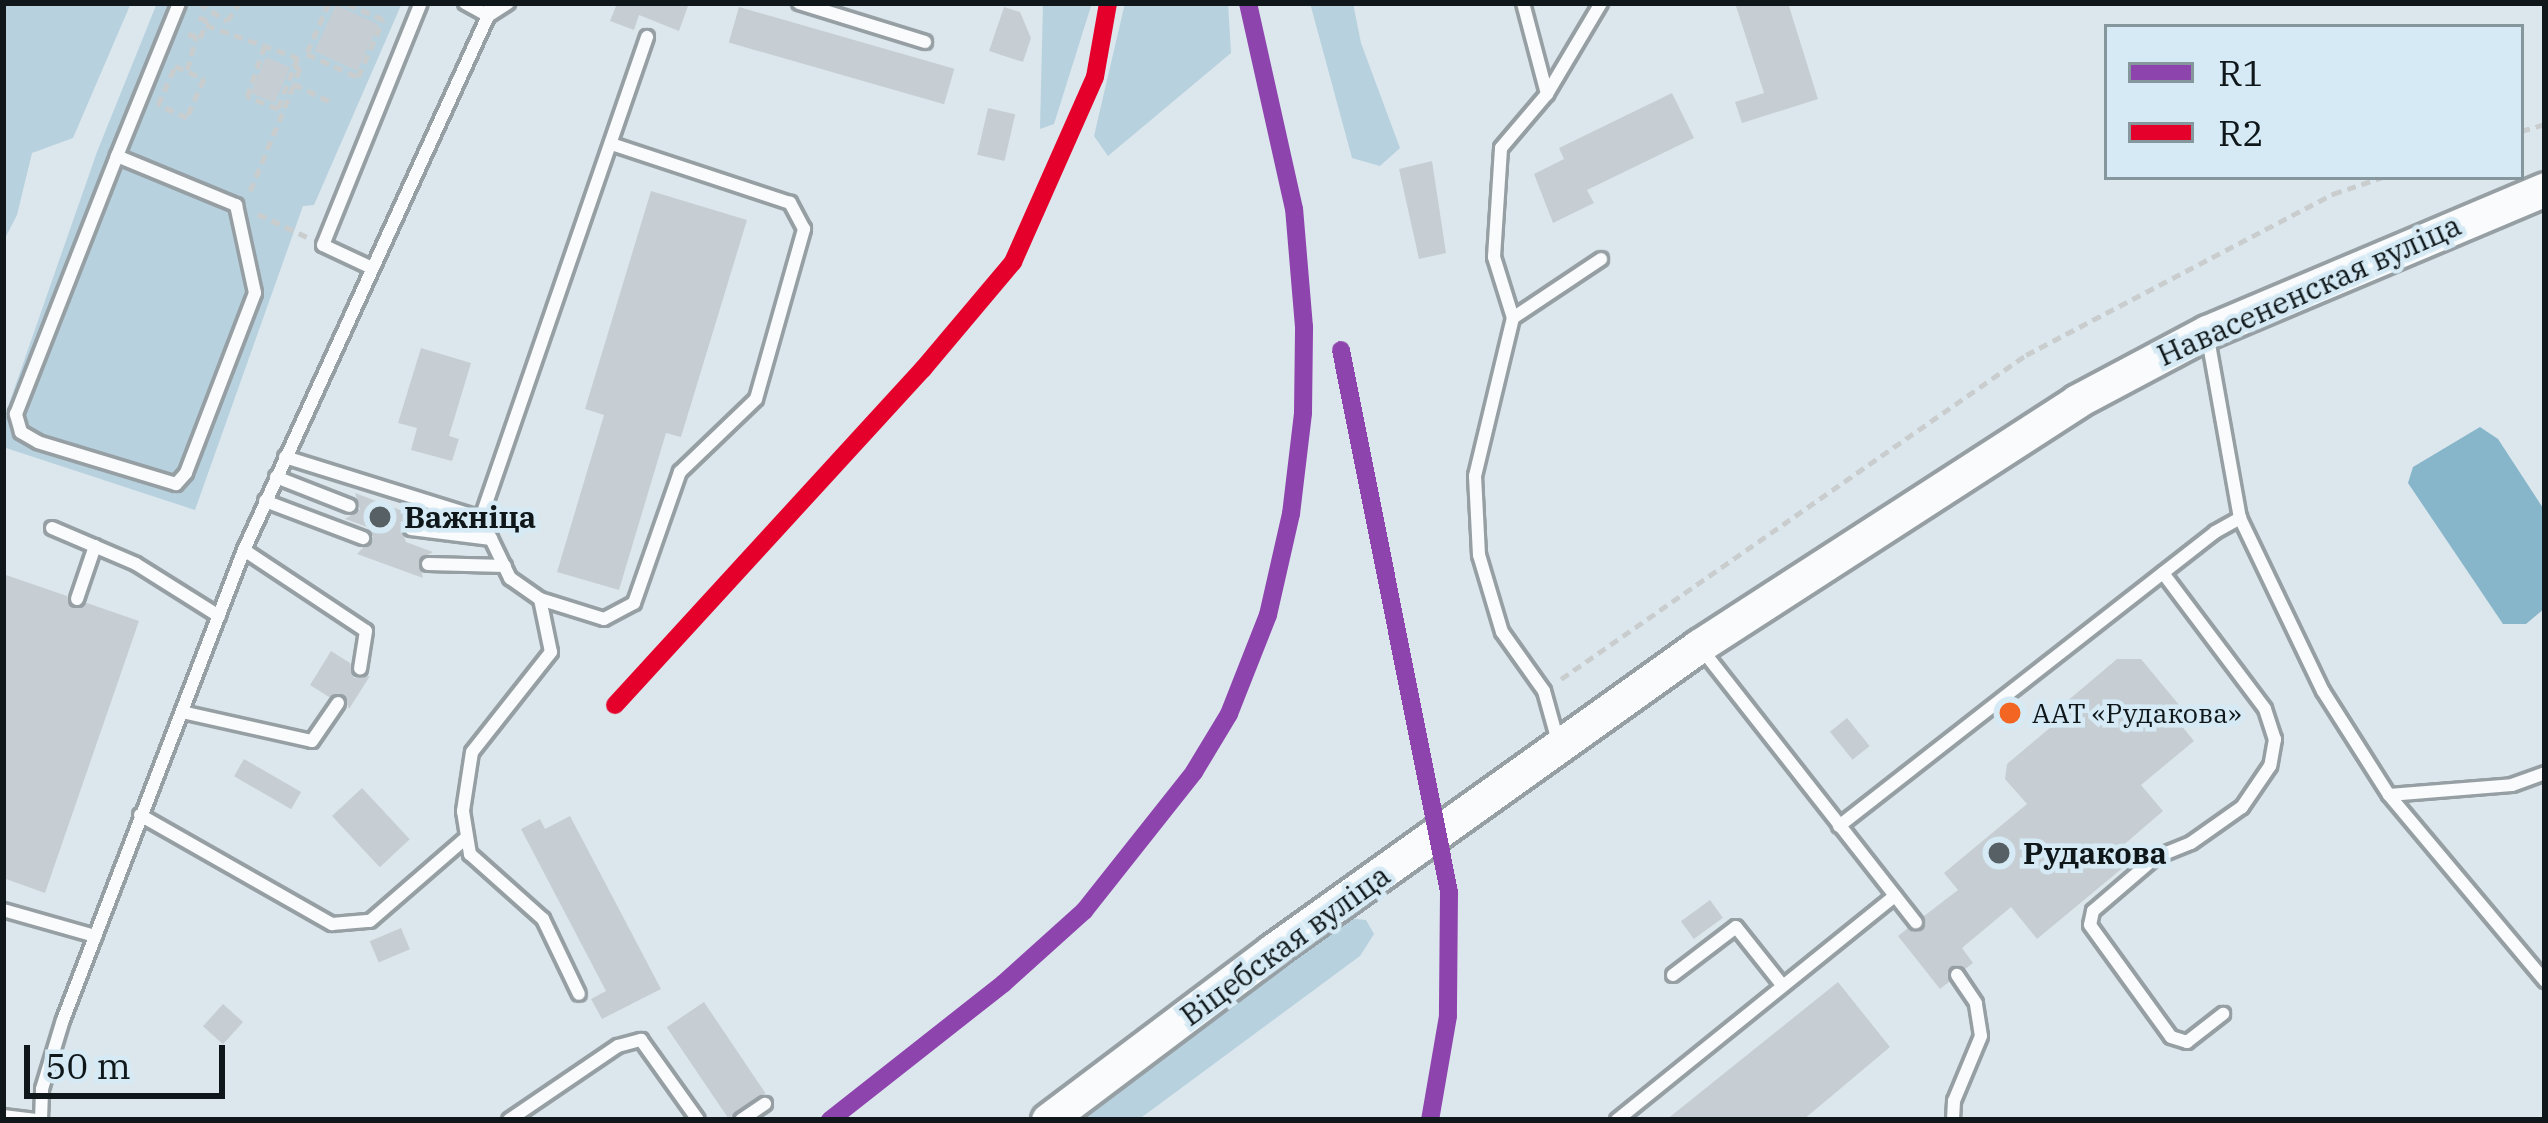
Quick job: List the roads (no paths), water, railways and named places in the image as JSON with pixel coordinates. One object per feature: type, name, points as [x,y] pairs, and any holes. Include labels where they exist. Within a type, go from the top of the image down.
[{"type":"main road","name":"Навасененская вуліца","points":[[1699,646],[2077,401],[2207,332],[2545,189]]},
{"type":"main road","name":"Віцебская вуліца","points":[[1048,1120],[1699,646]]},
{"type":"lane","points":[[372,268],[323,244],[421,3]]},
{"type":"lane","points":[[465,3],[489,10],[508,3]]},
{"type":"lane","points":[[799,3],[926,42]]},
{"type":"lane","points":[[1523,3],[1547,94]]},
{"type":"lane","points":[[1559,746],[1544,691],[1502,632],[1479,556],[1475,476],[1513,318],[1494,257],[1501,148],[1547,94],[1601,3]]},
{"type":"lane","points":[[117,156],[236,205],[255,293],[186,473],[176,484],[38,442],[21,432],[16,414],[117,156],[184,9]]},
{"type":"lane","points":[[3,1116],[38,1120],[42,1089],[95,936],[244,550],[489,10]]},
{"type":"lane","points":[[612,144],[790,203],[804,230],[756,399],[680,472],[634,604],[604,619],[540,599],[510,578],[481,518],[647,38]]},
{"type":"lane","points":[[1513,318],[1601,259]]},
{"type":"lane","points":[[2207,332],[2240,518],[2323,691],[2389,795],[2545,981]]},
{"type":"lane","points":[[285,457],[481,518]]},
{"type":"lane","points":[[276,477],[350,506]]},
{"type":"lane","points":[[265,501],[364,538]]},
{"type":"lane","points":[[1840,826],[2162,573],[2240,518]]},
{"type":"lane","points":[[52,528],[136,564],[219,616]]},
{"type":"lane","points":[[411,529],[491,539]]},
{"type":"lane","points":[[77,599],[95,547]]},
{"type":"lane","points":[[244,550],[366,632],[360,669]]},
{"type":"lane","points":[[428,564],[505,566]]},
{"type":"lane","points":[[2162,573],[2266,709],[2275,739],[2270,766],[2242,807],[2191,843],[2156,857],[2093,911],[2090,925],[2171,1037],[2187,1042],[2223,1014]]},
{"type":"lane","points":[[540,599],[550,652],[472,752],[463,811],[470,854],[543,919],[579,994]]},
{"type":"lane","points":[[1699,646],[1916,922]]},
{"type":"lane","points":[[182,712],[312,741],[338,703]]},
{"type":"lane","points":[[2389,795],[2512,784],[2545,773]]},
{"type":"lane","points":[[140,815],[332,924],[370,921],[467,837]]},
{"type":"lane","points":[[1617,1120],[1895,896]]},
{"type":"lane","points":[[3,910],[95,936]]},
{"type":"lane","points":[[1673,975],[1736,927],[1783,986]]},
{"type":"lane","points":[[1954,1120],[1954,1101],[1982,1036],[1976,1003],[1958,975]]},
{"type":"lane","points":[[509,1120],[618,1046],[640,1040],[698,1120]]},
{"type":"lane","points":[[741,1120],[765,1104]]},
{"type":"place","name":"Важніца","points":[[380,517]]},
{"type":"place","name":"ААТ «Рудакова»","points":[[2010,713]]},
{"type":"place","name":"Рудакова","points":[[1999,853]]}]
